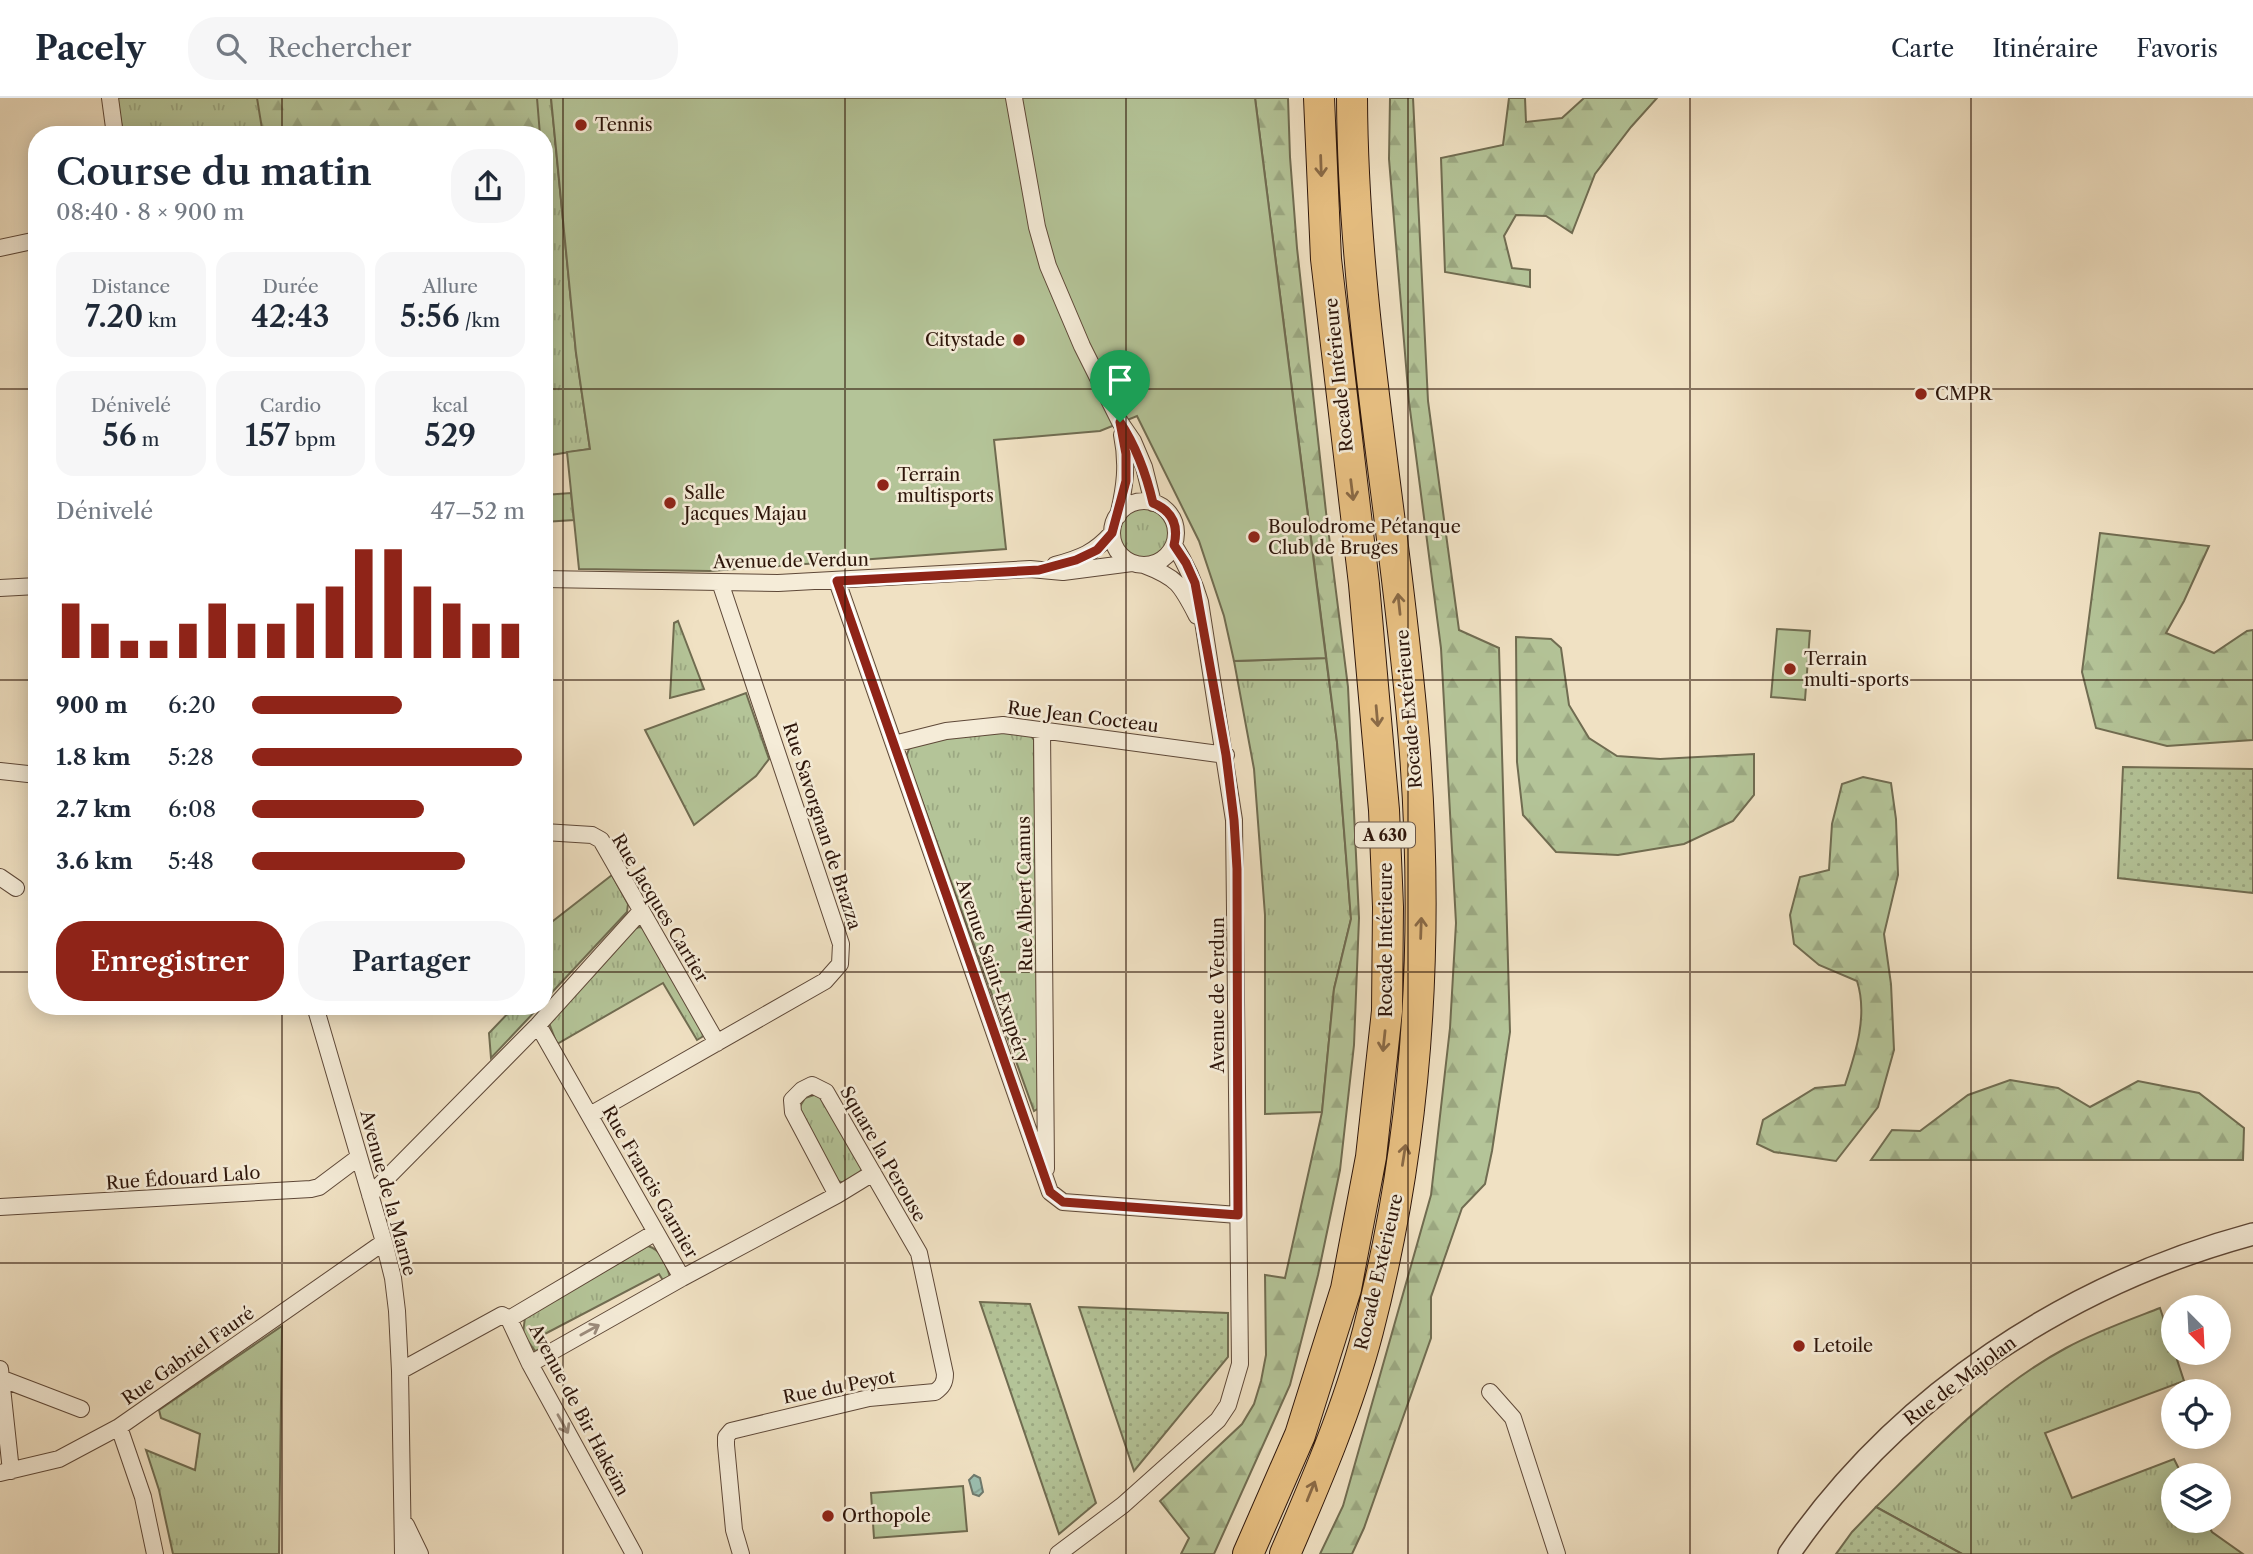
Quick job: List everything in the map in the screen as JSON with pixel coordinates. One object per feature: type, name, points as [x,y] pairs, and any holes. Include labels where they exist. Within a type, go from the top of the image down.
[{"type":"highway","name":"Rocade Intérieure","points":[[1248,1553],[1300,1436],[1346,1289],[1371,1157],[1387,1012],[1388,907],[1384,810],[1364,584],[1326,259],[1320,98]]},
{"type":"highway","name":"Rocade Extérieure","points":[[1285,1554],[1344,1408],[1368,1334],[1395,1210],[1406,1141],[1415,1067],[1420,989],[1422,892],[1414,739],[1362,270],[1352,98]]},
{"type":"street","points":[[110,98],[114,126]]},
{"type":"street","points":[[1014,98],[1037,227],[1048,266],[1068,315],[1120,422],[1133,441],[1144,467],[1153,503]]},
{"type":"street","points":[[0,248],[28,242]]},
{"type":"street","points":[[1118,516],[1133,503],[1153,503],[1163,507],[1171,515],[1176,535],[1174,545],[1162,560],[1138,564],[1117,551],[1112,533],[1126,481],[1126,454],[1120,422]]},
{"type":"street","name":"Avenue de Verdun","points":[[1039,570],[1076,560],[1097,550],[1112,533]]},
{"type":"street","name":"Avenue de Verdun","points":[[1058,1554],[1123,1505],[1218,1420],[1228,1405],[1240,1364],[1237,869],[1234,820],[1226,755],[1200,602],[1186,563],[1174,545]]},
{"type":"street","name":"Avenue de Verdun","points":[[553,579],[837,581],[1039,570],[1063,572],[1138,564],[1169,575],[1183,588],[1203,628]]},
{"type":"street","name":"Avenue Saint-Exupéry","points":[[837,581],[1046,1183]]},
{"type":"street","name":"Rue Savorgnan de Brazza","points":[[590,1115],[825,981],[840,964],[841,944],[720,582]]},
{"type":"street","points":[[0,588],[28,586]]},
{"type":"street","name":"Rue Jean Cocteau","points":[[894,744],[946,731],[1003,725],[1226,755]]},
{"type":"street","name":"Rue Albert Camus","points":[[1042,730],[1046,1183]]},
{"type":"street","points":[[0,771],[28,774]]},
{"type":"street","name":"Rue Jacques Cartier","points":[[553,833],[592,835],[601,841],[717,1043]]},
{"type":"street","points":[[0,877],[16,888]]},
{"type":"street","points":[[553,1008],[641,911]]},
{"type":"street","name":"Avenue de la Marne","points":[[317,1015],[384,1242],[394,1289],[400,1371],[403,1554]]},
{"type":"street","points":[[370,1195],[547,1015]]},
{"type":"street","name":"Rue Francis Garnier","points":[[538,1025],[682,1278],[873,1173]]},
{"type":"street","name":"Square la Perouse","points":[[837,1195],[793,1112],[792,1100],[812,1085],[826,1092],[919,1253]]},
{"type":"street","name":"Rue Édouard Lalo","points":[[0,1208],[311,1189],[318,1187],[359,1157]]},
{"type":"street","points":[[1046,1183],[1056,1199],[1063,1202],[1238,1215]]},
{"type":"street","points":[[509,1319],[656,1232]]},
{"type":"street","name":"Rue de Majolan","points":[[1789,1554],[1826,1503],[1902,1424],[1993,1351],[2100,1291],[2175,1260],[2253,1234]]},
{"type":"street","name":"Rue Gabriel Fauré","points":[[6,1472],[59,1459],[119,1427],[384,1242]]},
{"type":"street","name":"Rue du Peyot","points":[[741,1554],[734,1530],[726,1445],[726,1437],[731,1431],[869,1398],[935,1392],[942,1388],[945,1374],[919,1253]]},
{"type":"street","points":[[530,1364],[682,1278]]},
{"type":"street","name":"Avenue de Bir Hakeïm","points":[[400,1371],[502,1315],[509,1319],[530,1364],[634,1554]]},
{"type":"street","points":[[6,1472],[1,1375],[81,1409]]},
{"type":"street","points":[[1490,1392],[1513,1418],[1557,1554]]},
{"type":"street","points":[[119,1427],[143,1497],[155,1554]]},
{"type":"street","points":[[403,1519],[421,1554]]},
{"type":"green space","points":[[117,98],[551,98],[576,353],[590,449],[553,455],[553,126],[122,126]]},
{"type":"green space","points":[[257,98],[537,98],[539,126],[262,126]]},
{"type":"green space","points":[[551,98],[1255,98],[1326,658],[1234,661],[1224,616],[1199,541],[1137,416],[1100,431],[994,440],[1006,549],[710,571],[579,569],[567,452],[590,449],[576,353]]},
{"type":"green space","points":[[1255,98],[1288,98],[1297,248],[1348,687],[1359,918],[1354,1045],[1340,1170],[1318,1275],[1290,1385],[1214,1554],[1181,1554],[1189,1538],[1160,1501],[1242,1424],[1254,1404],[1266,1355],[1265,1275],[1285,1278],[1322,1112],[1334,989],[1351,919],[1337,742]]},
{"type":"green space","points":[[1390,98],[1413,98],[1428,401],[1459,630],[1499,648],[1510,1032],[1485,1184],[1462,1208],[1431,1297],[1431,1338],[1364,1528],[1352,1554],[1320,1554],[1343,1506],[1431,1195],[1450,1028],[1456,923],[1441,648],[1409,402],[1389,159]]},
{"type":"green space","points":[[1509,98],[1525,98],[1526,122],[1562,118],[1584,98],[1657,98],[1595,174],[1572,233],[1546,216],[1516,215],[1504,236],[1512,268],[1530,270],[1530,287],[1445,272],[1441,158],[1503,145]]},
{"type":"green space","points":[[571,493],[574,520],[553,521],[553,494]]},
{"type":"green space","points":[[1144,508],[1162,515],[1169,533],[1162,551],[1144,558],[1126,551],[1119,533],[1126,515]]},
{"type":"green space","points":[[2100,533],[2209,546],[2166,633],[2214,653],[2247,631],[2253,630],[2253,740],[2167,746],[2096,728],[2082,672]]},
{"type":"green space","points":[[678,621],[704,689],[670,698],[674,623]]},
{"type":"green space","name":"Terrain multi-sports","points":[[1777,629],[1810,631],[1805,700],[1771,697]]},
{"type":"green space","points":[[1516,637],[1551,639],[1561,648],[1569,705],[1589,738],[1617,756],[1660,759],[1754,754],[1754,795],[1733,821],[1684,844],[1618,855],[1556,852],[1523,815],[1517,762]]},
{"type":"green space","points":[[1326,658],[1337,742],[1351,919],[1334,989],[1322,1112],[1265,1114],[1265,915],[1254,769],[1234,661]]},
{"type":"green space","points":[[746,693],[769,759],[756,776],[694,825],[645,730]]},
{"type":"green space","points":[[1003,732],[1031,736],[1034,740],[1039,1108],[1034,1111],[906,757],[913,746],[953,736]]},
{"type":"green space","points":[[2123,767],[2253,769],[2253,893],[2118,878]]},
{"type":"green space","points":[[1863,777],[1891,783],[1896,819],[1898,875],[1884,934],[1891,984],[1894,1050],[1878,1107],[1836,1161],[1774,1152],[1757,1144],[1763,1120],[1815,1088],[1845,1085],[1857,1047],[1861,1007],[1857,981],[1819,965],[1794,944],[1790,915],[1800,877],[1829,870],[1832,824],[1842,784]]},
{"type":"green space","points":[[612,875],[628,904],[627,912],[553,991],[553,921]]},
{"type":"green space","points":[[644,928],[707,1034],[697,1040],[663,983],[557,1044],[549,1023],[634,929]]},
{"type":"green space","points":[[506,1015],[532,1015],[491,1058],[489,1033]]},
{"type":"green space","points":[[2010,1080],[2058,1088],[2090,1107],[2138,1081],[2199,1093],[2244,1128],[2243,1160],[1871,1160],[1892,1130],[1920,1131],[1968,1095]]},
{"type":"green space","points":[[817,1094],[825,1097],[862,1169],[856,1178],[847,1184],[838,1181],[799,1108],[805,1098]]},
{"type":"green space","points":[[648,1246],[660,1254],[670,1277],[664,1282],[659,1274],[539,1337],[544,1348],[535,1351],[523,1334],[525,1317]]},
{"type":"green space","points":[[980,1302],[1030,1304],[1096,1503],[1059,1534]]},
{"type":"green space","points":[[1079,1307],[1228,1313],[1228,1357],[1134,1471]]},
{"type":"green space","points":[[2160,1308],[2161,1365],[2179,1365],[2183,1379],[2161,1379],[2161,1390],[2045,1433],[2072,1498],[2161,1464],[2161,1533],[2213,1533],[2243,1554],[1962,1554],[1876,1507],[1989,1400],[2039,1364],[2077,1342]]},
{"type":"green space","points":[[282,1326],[279,1554],[173,1554],[159,1490],[146,1450],[195,1470],[200,1434],[161,1418],[159,1410]]},
{"type":"green space","points":[[963,1486],[967,1531],[874,1538],[871,1493]]},
{"type":"green space","points":[[1876,1507],[1962,1554],[1836,1554]]},
{"type":"water","points":[[974,1475],[980,1478],[983,1492],[979,1496],[973,1494],[969,1480]]},
{"type":"place","name":"Tennis","points":[[581,125]]},
{"type":"place","name":"Citystade","points":[[1019,340]]},
{"type":"place","name":"CMPR","points":[[1921,394]]},
{"type":"place","name":"Terrain multisports","points":[[883,485]]},
{"type":"place","name":"Salle Jacques Majau","points":[[670,503]]},
{"type":"place","name":"Boulodrome Pétanque Club de Bruges","points":[[1254,537]]},
{"type":"place","name":"Terrain multi-sports","points":[[1790,669]]},
{"type":"place","name":"Letoile","points":[[1799,1346]]},
{"type":"place","name":"Orthopole","points":[[828,1516]]},
{"type":"route","points":[[1120,422],[1133,441],[1144,467],[1153,503],[1163,507],[1171,515],[1176,535],[1174,545],[1195,583],[1226,755],[1237,869],[1238,1215],[1063,1202],[1050,1192],[837,581],[1039,570],[1076,560],[1097,550],[1112,533],[1126,481],[1126,454],[1120,422]]}]
